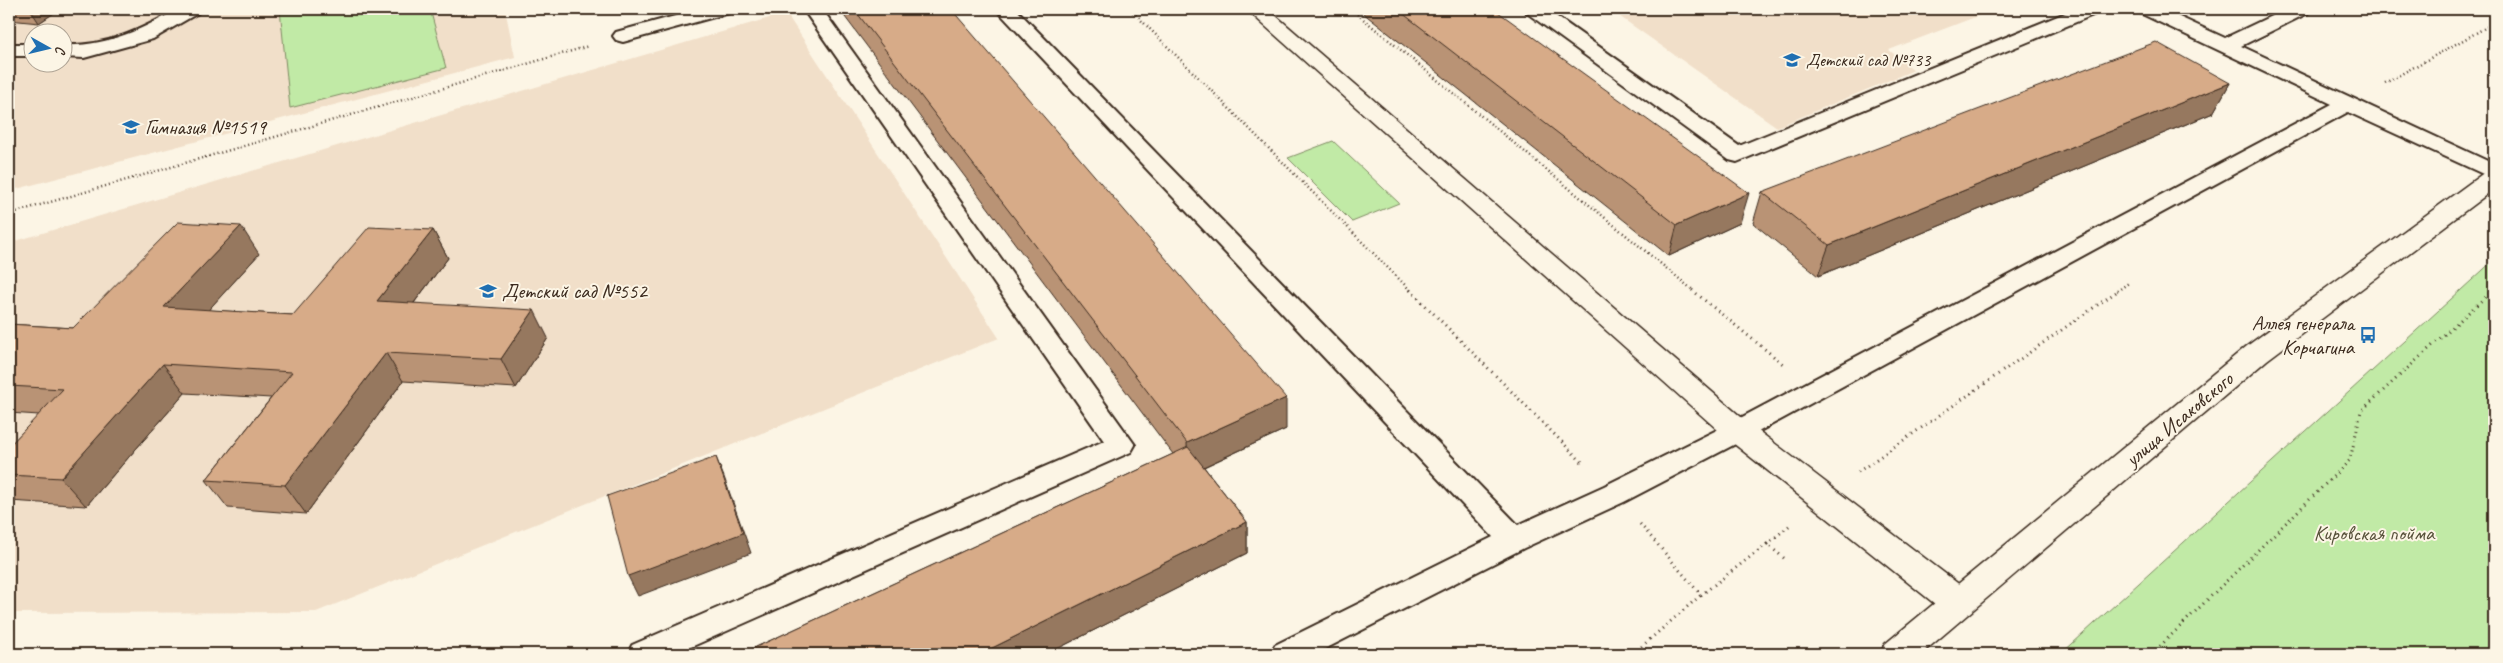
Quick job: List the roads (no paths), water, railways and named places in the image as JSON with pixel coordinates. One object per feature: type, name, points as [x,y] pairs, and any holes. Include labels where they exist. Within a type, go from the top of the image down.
[{"type":"street","points":[[1256,9],[1738,431],[1957,602]]},
{"type":"street","name":"улица Исаковского","points":[[1898,654],[1957,602],[2257,353],[2494,177]]},
{"type":"lane","points":[[72,51],[84,52],[146,34],[192,9]]},
{"type":"lane","points":[[624,36],[722,9]]},
{"type":"lane","points":[[643,654],[1121,445],[813,9]]},
{"type":"lane","points":[[1006,9],[1514,540]]},
{"type":"lane","points":[[1534,9],[1737,155],[2091,9]]},
{"type":"lane","points":[[2146,9],[2494,172]]},
{"type":"lane","points":[[2225,46],[2301,9]]},
{"type":"lane","points":[[9,50],[22,50]]},
{"type":"lane","points":[[1286,654],[1514,540],[1614,494],[1738,431],[2347,104]]},
{"type":"place","name":"Детский сад №733","points":[[1792,60]]},
{"type":"place","name":"Гимназия №1519","points":[[131,127]]},
{"type":"place","name":"Детский сад №552","points":[[488,291]]},
{"type":"place","name":"Аллея генерала Корчагина","points":[[2368,335]]},
{"type":"park label","name":"Кировская пойма","points":[[2374,533]]}]
